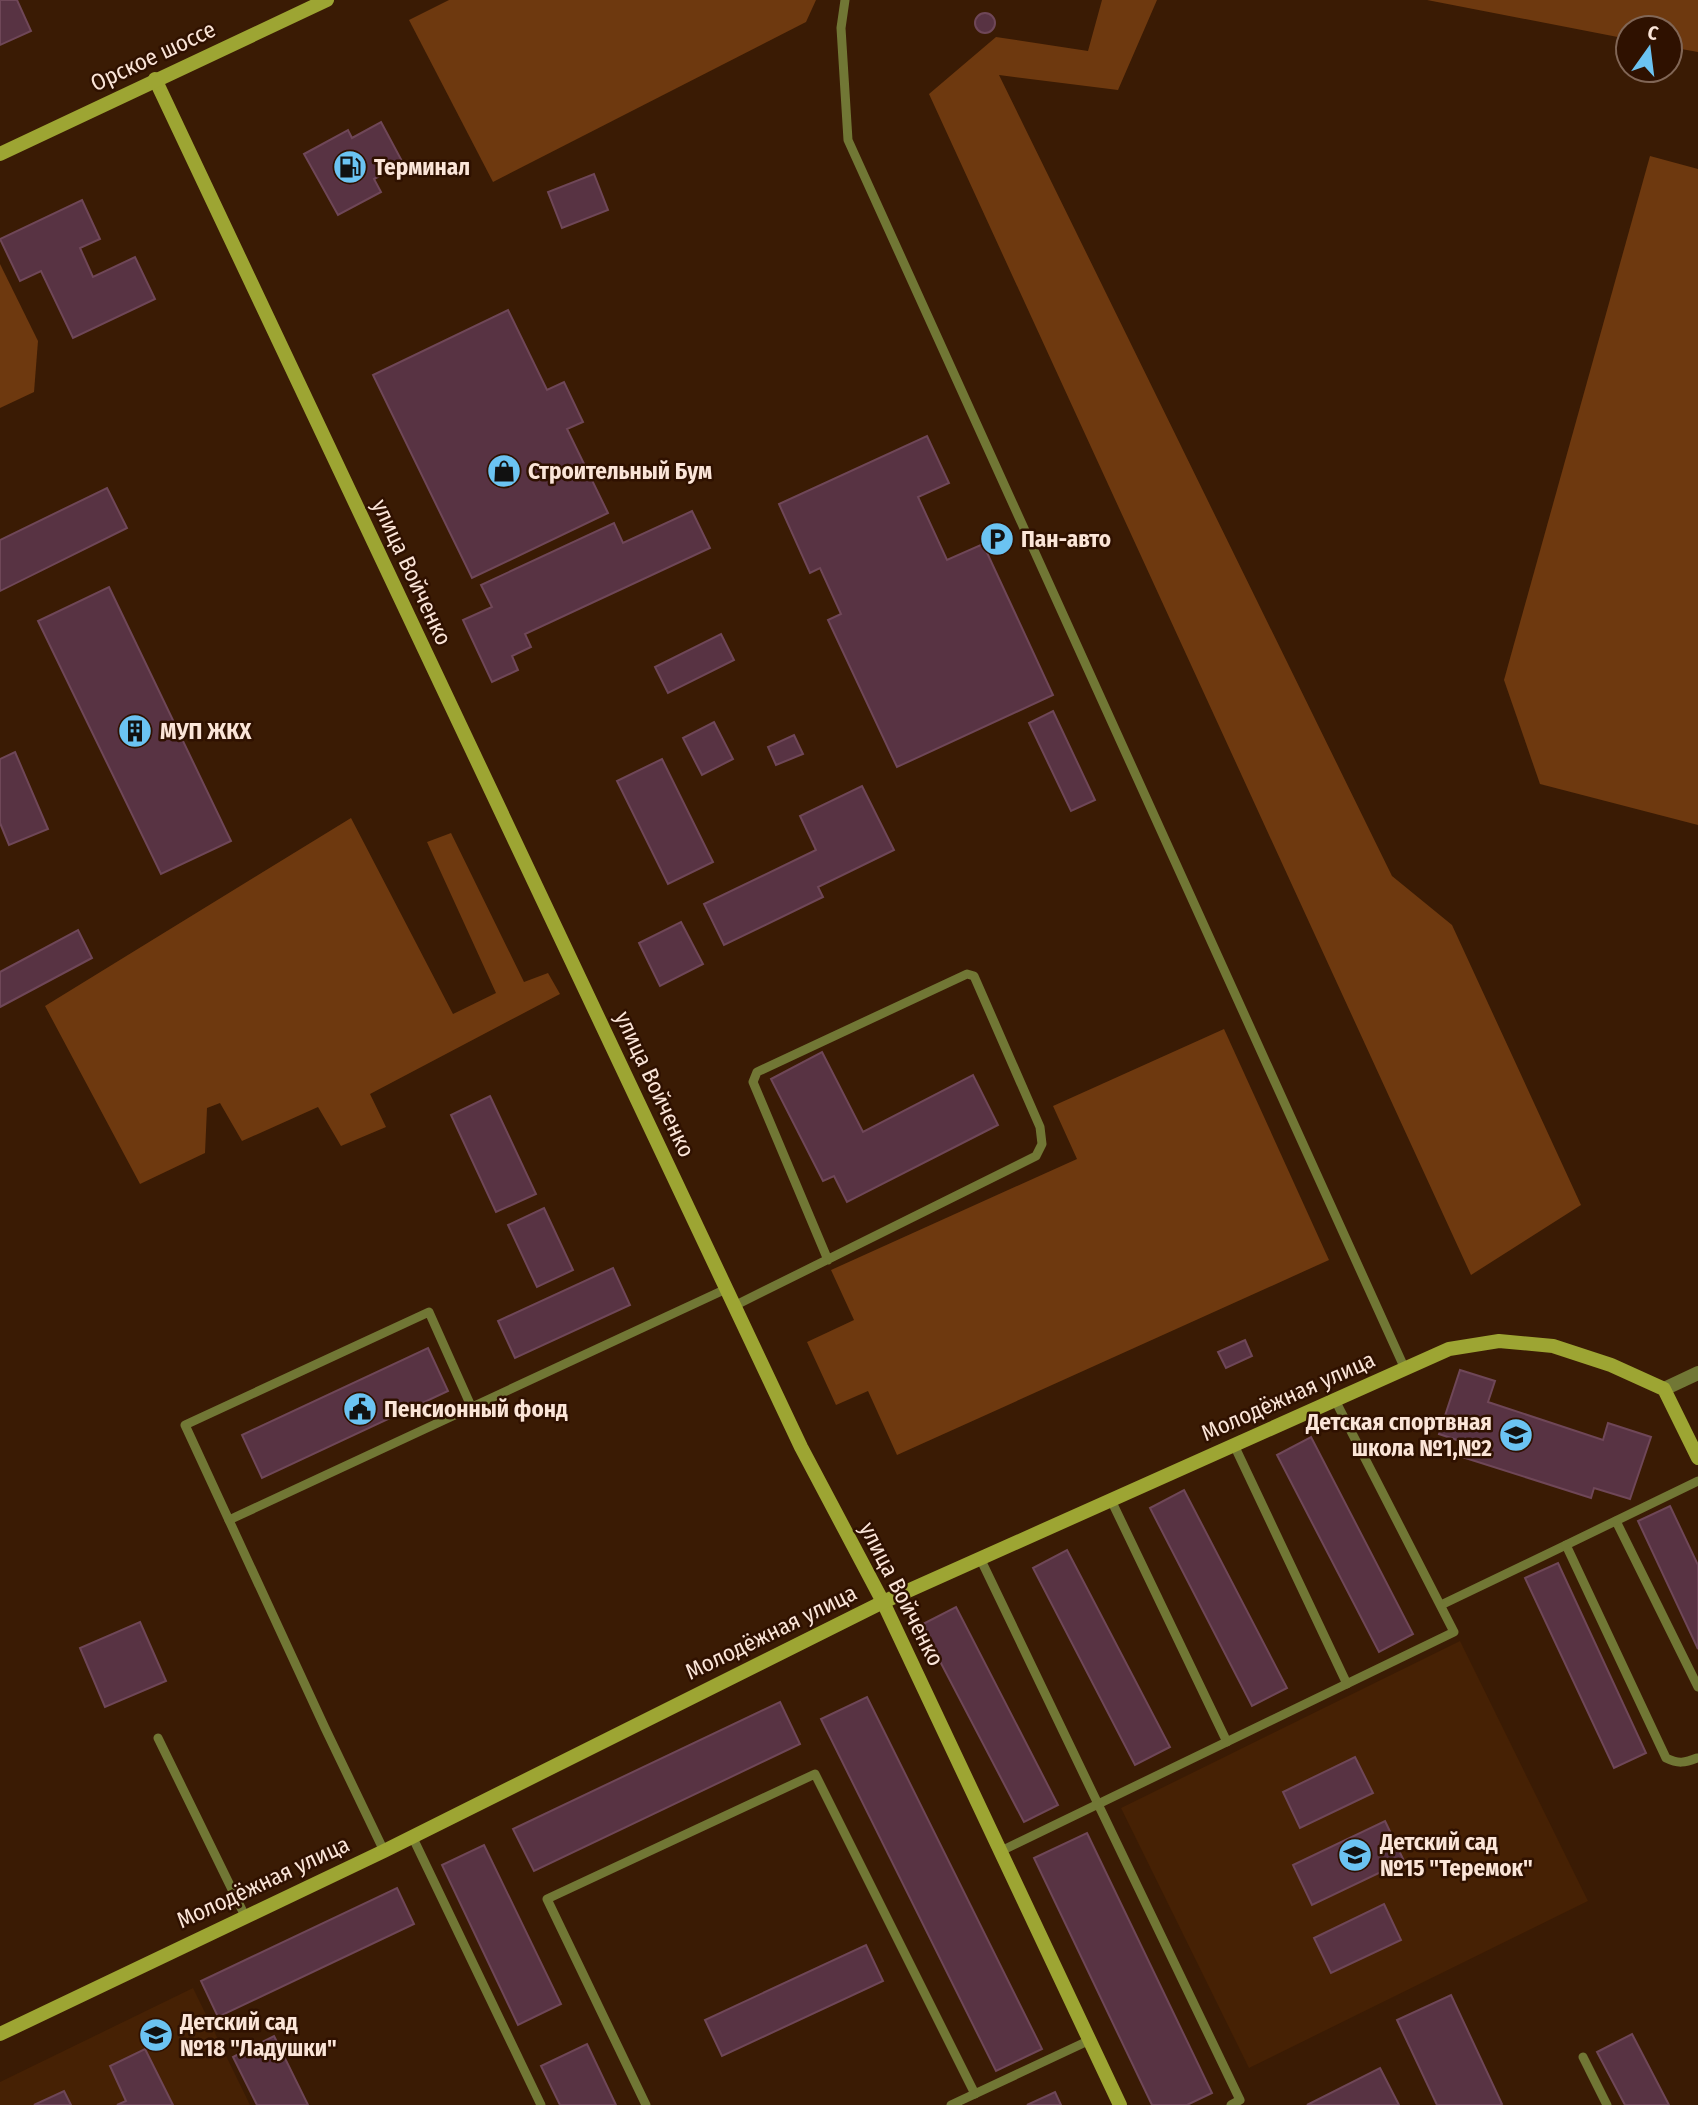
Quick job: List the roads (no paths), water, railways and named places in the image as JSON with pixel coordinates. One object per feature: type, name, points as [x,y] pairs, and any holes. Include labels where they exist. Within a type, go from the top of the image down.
[{"type":"main road","name":"Орское шоссе","points":[[0,154],[327,0]]},
{"type":"main road","name":"улица Войченко","points":[[155,79],[801,1447],[883,1602],[1120,2105]]},
{"type":"main road","name":"Молодёжная улица","points":[[0,2034],[384,1851],[883,1602],[1449,1349],[1499,1340],[1553,1346],[1611,1365],[1664,1389]]},
{"type":"main road","points":[[1664,1389],[1698,1458]]},
{"type":"street","points":[[1664,1389],[1698,1373]]},
{"type":"lane","points":[[845,0],[841,28],[849,139],[1405,1369]]},
{"type":"lane","points":[[734,1306],[1036,1156],[1042,1144],[1040,1127],[974,976],[967,974],[757,1072],[753,1082],[828,1259]]},
{"type":"lane","points":[[229,1520],[726,1289]]},
{"type":"lane","points":[[384,1851],[324,1728],[185,1424],[429,1312],[471,1406]]},
{"type":"lane","points":[[1000,1852],[1454,1632],[1335,1400]]},
{"type":"lane","points":[[1234,1445],[1347,1684]]},
{"type":"lane","points":[[1441,1605],[1698,1481]]},
{"type":"lane","points":[[1111,1500],[1227,1742]]},
{"type":"lane","points":[[1616,1521],[1698,1687]]},
{"type":"lane","points":[[1566,1545],[1666,1758],[1685,1763],[1698,1758]]},
{"type":"lane","points":[[981,1558],[1240,2100],[1231,2105]]},
{"type":"lane","points":[[158,1738],[245,1916]]},
{"type":"lane","points":[[646,2105],[547,1899],[815,1774],[975,2094]]},
{"type":"lane","points":[[412,1836],[541,2105]]},
{"type":"lane","points":[[951,2105],[1090,2040]]},
{"type":"lane","points":[[1583,2057],[1607,2105]]},
{"type":"place","name":"Терминал","points":[[350,167]]},
{"type":"place","name":"Строительный Бум","points":[[504,471]]},
{"type":"place","name":"Пан-авто","points":[[997,539]]},
{"type":"place","name":"МУП ЖКХ","points":[[135,731]]},
{"type":"place","name":"Пенсионный фонд","points":[[360,1409]]},
{"type":"place","name":"Детская спортвная школа №1,№2","points":[[1516,1435]]},
{"type":"place","name":"Детский сад №15 \"Теремок\"","points":[[1355,1855]]},
{"type":"place","name":"Детский сад №18 \"Ладушки\"","points":[[156,2035]]}]
